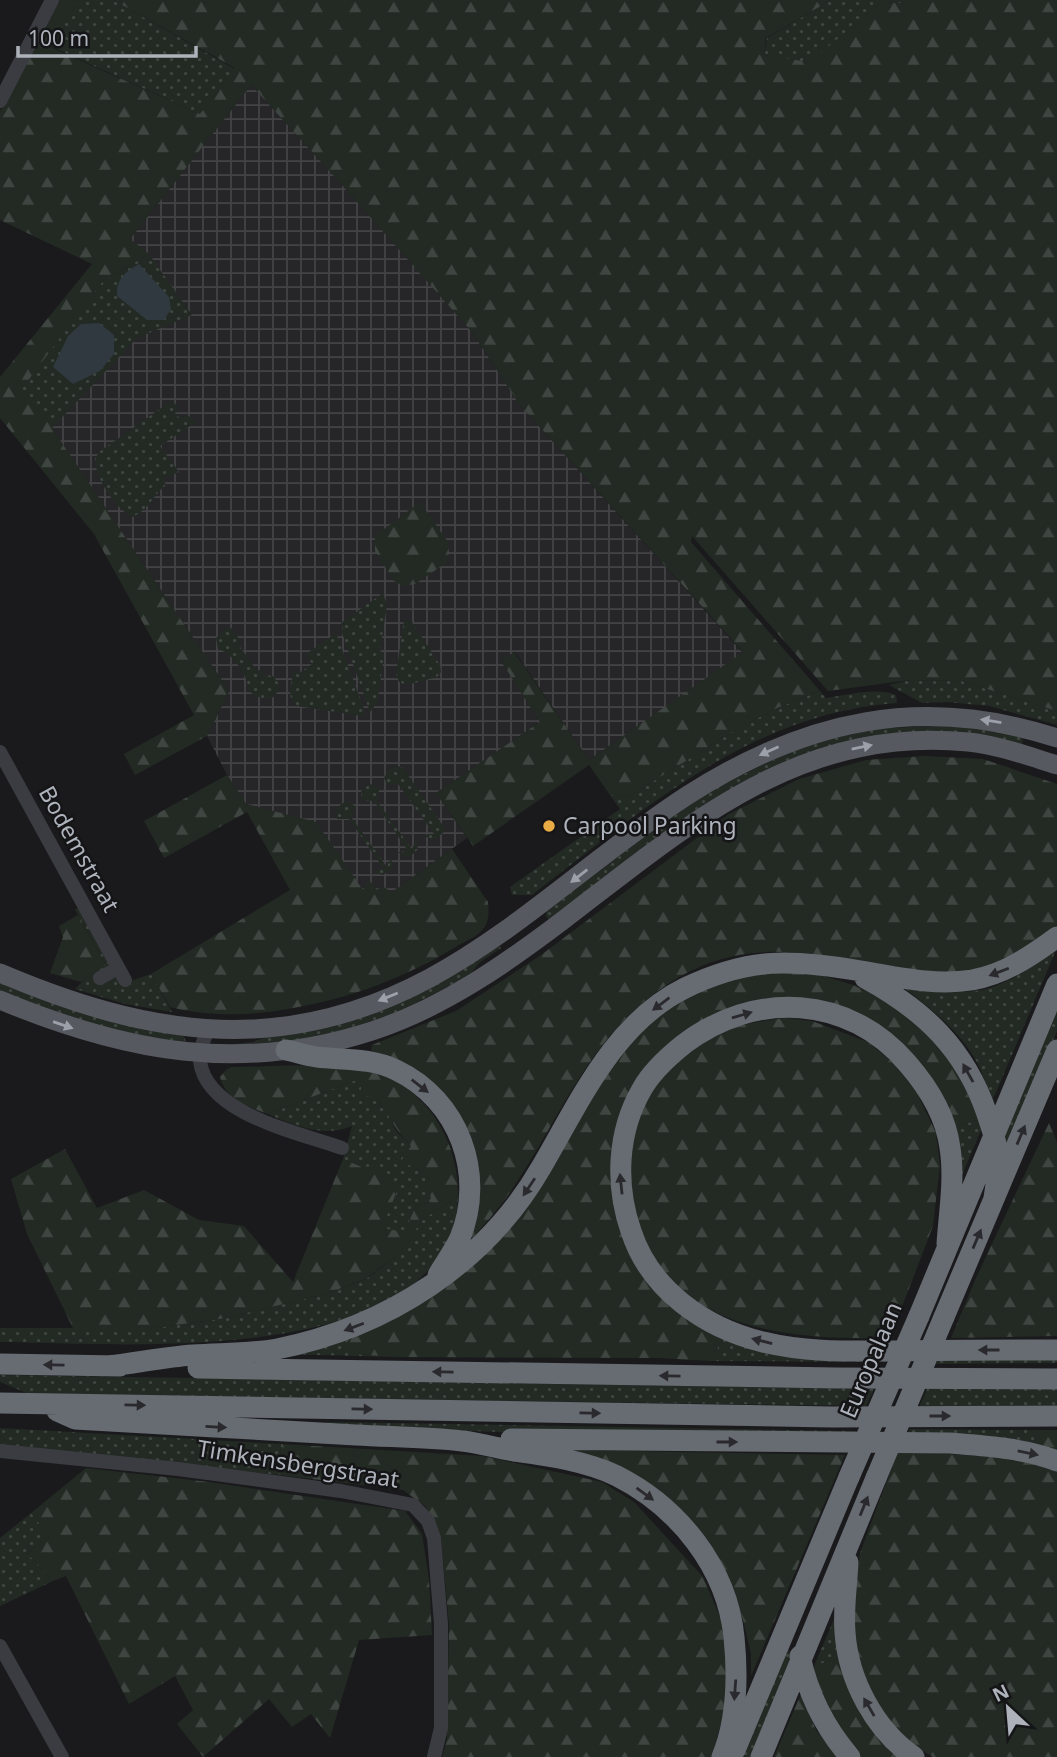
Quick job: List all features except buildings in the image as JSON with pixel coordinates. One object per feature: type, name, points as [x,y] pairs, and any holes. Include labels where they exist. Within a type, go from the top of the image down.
[{"type":"highway","points":[[108,1366],[274,1349],[317,1340],[359,1326],[390,1311],[446,1276],[471,1256],[508,1216],[541,1169],[582,1096],[611,1052],[627,1033],[680,990],[724,971],[746,965],[789,963],[942,983],[974,980],[998,973],[1024,960],[1057,937]]},
{"type":"highway","points":[[849,969],[922,1014],[948,1041],[969,1073],[983,1102],[994,1136],[998,1157],[994,1198]]},
{"type":"highway","name":"Europalaan","points":[[732,1757],[1057,984]]},
{"type":"highway","points":[[947,1244],[950,1148],[939,1112],[925,1083],[892,1045],[860,1024],[823,1010],[786,1006],[744,1013],[705,1028],[669,1055],[642,1088],[626,1127],[620,1171],[624,1209],[635,1246],[656,1279],[683,1305],[719,1327],[764,1342],[830,1351],[1057,1350]]},
{"type":"highway","points":[[286,1050],[316,1057],[371,1062],[395,1069],[436,1098],[450,1116],[468,1162],[470,1188],[466,1218],[459,1240],[430,1285]]},
{"type":"highway","points":[[761,1757],[1057,1050]]},
{"type":"highway","points":[[0,1364],[780,1377],[1057,1378]]},
{"type":"highway","points":[[0,1403],[832,1417],[1057,1416]]},
{"type":"highway","points":[[42,1404],[75,1419],[463,1441],[598,1468],[639,1490],[662,1507],[690,1533],[718,1578],[733,1623],[736,1661],[734,1704],[722,1757]]},
{"type":"highway","points":[[463,1441],[484,1438],[655,1442],[949,1443],[1000,1448],[1057,1461]]},
{"type":"highway","points":[[849,1546],[845,1622],[846,1644],[853,1671],[859,1690],[880,1724],[893,1740],[914,1757]]},
{"type":"highway","points":[[799,1601],[798,1643],[801,1660],[820,1714],[849,1757]]},
{"type":"main road","points":[[0,973],[92,1008],[135,1019],[208,1030],[254,1029],[324,1018],[382,1001],[416,986],[477,951],[519,923],[687,796],[763,753],[799,738],[879,718],[919,716],[995,722],[1057,737]]},
{"type":"main road","points":[[0,1000],[78,1030],[138,1045],[200,1053],[258,1053],[330,1042],[372,1031],[454,994],[533,943],[707,813],[745,790],[795,766],[835,753],[880,744],[930,740],[970,742],[1014,751],[1057,765]]},
{"type":"street","points":[[0,101],[50,1]]},
{"type":"street","name":"Bodemstraat","points":[[0,751],[122,974],[100,978]]},
{"type":"street","points":[[208,1030],[200,1053],[201,1064],[206,1079],[219,1096],[247,1114],[342,1148]]},
{"type":"street","name":"Timkensbergstraat","points":[[0,1451],[192,1471],[353,1493],[413,1505],[428,1521],[434,1538],[441,1624],[441,1728],[434,1757]]},
{"type":"street","points":[[0,1646],[62,1757]]},
{"type":"shaded area","points":[[251,85],[472,332],[520,405],[743,653],[589,760],[515,652],[501,661],[540,722],[436,793],[467,838],[392,892],[363,890],[316,823],[246,804],[207,736],[229,691],[47,421],[148,254],[130,239]]},
{"type":"shaded area","points":[[139,264],[169,297],[171,309],[164,320],[147,320],[117,296],[122,277]]},
{"type":"shaded area","points":[[99,323],[114,335],[114,354],[100,371],[73,384],[53,367],[68,336],[81,324]]},
{"type":"green space","points":[[58,0],[77,0],[50,47],[200,114],[235,68],[113,0],[831,0],[766,38],[764,55],[809,62],[883,2],[909,4],[913,0],[1057,0],[1057,711],[962,681],[910,680],[828,691],[692,536],[691,542],[820,691],[777,708],[737,729],[628,797],[610,795],[589,765],[473,846],[436,793],[540,722],[501,661],[514,652],[589,760],[743,652],[520,405],[472,332],[251,85],[130,239],[149,254],[103,281],[20,391],[47,421],[229,691],[207,736],[135,775],[124,754],[194,715],[94,534],[0,418],[0,377],[92,264],[0,220],[0,111]]},
{"type":"green space","points":[[77,0],[113,0],[235,69],[200,114],[50,46]]},
{"type":"green space","points":[[831,0],[913,0],[909,4],[883,2],[809,63],[764,55],[767,38]]},
{"type":"green space","points":[[149,254],[192,315],[137,338],[52,428],[19,391],[103,281]]},
{"type":"green space","points":[[171,401],[180,408],[175,413],[179,418],[186,414],[196,422],[160,446],[179,472],[163,479],[166,485],[133,517],[120,508],[108,492],[99,475],[95,459],[99,452]]},
{"type":"green space","points":[[420,502],[448,542],[449,553],[446,563],[415,584],[403,586],[394,581],[375,551],[375,536]]},
{"type":"green space","points":[[383,593],[387,605],[380,650],[384,657],[377,703],[370,712],[341,630],[341,623]]},
{"type":"green space","points":[[404,621],[412,622],[440,665],[441,672],[437,677],[407,685],[399,682],[396,674]]},
{"type":"green space","points":[[228,627],[233,629],[240,641],[238,644],[257,671],[273,676],[279,684],[274,697],[260,698],[249,691],[239,666],[229,655],[218,649],[216,638]]},
{"type":"green space","points":[[336,633],[366,714],[362,716],[297,706],[291,698],[294,671],[299,673],[312,664],[306,654]]},
{"type":"green space","points":[[910,680],[962,681],[1057,711],[1057,725],[989,706],[947,702],[922,703],[889,685]]},
{"type":"green space","points":[[820,691],[826,698],[861,692],[888,693],[896,695],[897,703],[844,711],[794,725],[747,746],[701,771],[658,800],[532,895],[512,895],[510,887],[620,809],[610,795],[628,797],[737,729],[777,708]]},
{"type":"green space","points":[[950,725],[1023,735],[1022,746],[814,752],[549,919],[546,917],[546,912],[649,833],[715,788],[803,746],[872,729]]},
{"type":"green space","points":[[924,756],[983,759],[1057,784],[1057,925],[1013,956],[976,972],[905,970],[835,957],[778,952],[750,953],[722,959],[694,970],[665,986],[639,1006],[596,1053],[508,1195],[466,1245],[466,1135],[376,1055],[371,1050],[372,1045],[456,1011],[541,955],[729,814],[799,779],[866,760]]},
{"type":"green space","points":[[398,766],[403,768],[446,830],[436,839],[423,835],[434,834],[398,784],[387,784],[384,778],[388,771]]},
{"type":"green space","points":[[227,775],[246,804],[316,822],[363,890],[369,880],[377,890],[382,886],[392,892],[452,849],[488,902],[486,925],[475,936],[398,977],[315,1004],[247,1014],[216,1014],[170,1007],[151,974],[290,890],[247,812],[164,858],[144,821]]},
{"type":"green space","points":[[370,784],[380,788],[376,800],[412,849],[416,840],[418,849],[411,856],[403,856],[398,852],[408,851],[374,801],[362,800],[361,791]]},
{"type":"green space","points":[[346,801],[355,806],[351,817],[387,867],[391,858],[393,868],[383,875],[373,870],[384,869],[349,819],[337,819],[336,808]]},
{"type":"green space","points":[[81,908],[109,960],[112,977],[119,978],[122,984],[151,974],[172,1012],[125,1004],[75,989],[106,965],[75,909]]},
{"type":"green space","points":[[78,915],[106,965],[81,982],[50,973],[63,937],[59,926]]},
{"type":"green space","points":[[500,946],[501,948],[479,963],[469,976],[394,1014],[328,1035],[286,1042],[225,1045],[253,1042]]},
{"type":"green space","points":[[1056,950],[992,1099],[979,1067],[967,1047],[942,1019],[903,987],[965,992],[985,989],[1017,976]]},
{"type":"green space","points":[[780,970],[814,973],[853,985],[899,1006],[944,1046],[980,1119],[953,1128],[917,1060],[779,998],[742,1003],[709,1017],[633,1085],[621,1222],[722,1339],[711,1361],[659,1358],[392,1357],[349,1351],[349,1343],[354,1335],[391,1321],[456,1279],[612,1061],[659,1012],[710,984]]},
{"type":"green space","points":[[0,981],[184,1036],[186,1043],[98,1028],[0,993]]},
{"type":"green space","points":[[1057,1003],[1057,1031],[1008,1147],[1004,1130]]},
{"type":"green space","points":[[786,1018],[812,1021],[868,1042],[893,1063],[917,1093],[936,1133],[940,1165],[933,1226],[890,1338],[838,1338],[786,1333],[760,1328],[712,1310],[689,1297],[668,1278],[650,1254],[638,1228],[630,1199],[628,1169],[631,1140],[639,1112],[653,1087],[675,1064],[709,1037],[741,1025]]},
{"type":"green space","points":[[231,1067],[350,1068],[387,1078],[406,1088],[435,1117],[445,1135],[453,1155],[458,1197],[423,1219],[398,1255],[365,1279],[326,1294],[220,1319],[154,1328],[73,1328],[27,1234],[11,1179],[65,1149],[97,1208],[144,1190],[199,1220],[244,1226],[293,1282],[343,1159],[362,1167],[380,1166],[390,1177],[397,1191],[382,1228],[404,1232],[416,1206],[431,1202],[428,1175],[401,1161],[411,1146],[377,1099],[361,1095],[361,1078],[268,1114],[239,1102],[227,1092],[220,1077]]},
{"type":"green space","points":[[361,1078],[388,1114],[396,1131],[411,1146],[402,1161],[428,1175],[431,1202],[416,1206],[404,1233],[381,1228],[380,1167],[362,1167],[343,1159],[352,1126],[320,1131],[268,1114]]},
{"type":"green space","points":[[980,1119],[982,1128],[960,1180],[953,1128]]},
{"type":"green space","points":[[1049,1123],[1057,1142],[1057,1336],[951,1338],[976,1278]]},
{"type":"green space","points":[[458,1197],[455,1223],[428,1270],[383,1303],[324,1325],[256,1338],[184,1343],[0,1342],[0,1328],[154,1328],[220,1319],[326,1294],[366,1279],[398,1255],[423,1219]]},
{"type":"green space","points":[[354,1335],[356,1354],[392,1357],[282,1354]]},
{"type":"green space","points":[[722,1339],[888,1356],[885,1362],[711,1361]]},
{"type":"green space","points":[[939,1356],[1057,1356],[1057,1363],[936,1364]]},
{"type":"green space","points":[[0,1375],[874,1389],[866,1406],[29,1394],[0,1382]]},
{"type":"green space","points":[[1057,1386],[1057,1405],[919,1407],[928,1387]]},
{"type":"green space","points":[[326,1422],[856,1431],[853,1438],[524,1433],[328,1425]]},
{"type":"green space","points":[[0,1428],[281,1444],[279,1475],[0,1445]]},
{"type":"green space","points":[[910,1429],[1031,1430],[1039,1448],[906,1437]]},
{"type":"green space","points":[[1031,1430],[1057,1430],[1057,1451],[1039,1448]]},
{"type":"green space","points":[[281,1444],[483,1456],[602,1482],[634,1502],[703,1577],[726,1631],[727,1700],[712,1757],[442,1757],[447,1739],[449,1624],[441,1538],[425,1506],[403,1490],[279,1475]]},
{"type":"green space","points":[[568,1450],[845,1455],[751,1676],[751,1653],[743,1620],[727,1574],[706,1539]]},
{"type":"green space","points":[[898,1451],[1014,1458],[1057,1471],[1057,1757],[933,1757],[896,1730],[879,1707],[864,1678],[854,1640],[854,1591],[860,1553]]},
{"type":"green space","points":[[86,1468],[209,1482],[405,1511],[422,1534],[429,1579],[432,1635],[359,1640],[330,1738],[311,1714],[292,1727],[269,1699],[203,1757],[177,1724],[193,1710],[175,1676],[129,1704],[66,1576],[53,1581],[27,1553],[49,1536],[31,1513]]},
{"type":"green space","points":[[31,1513],[49,1536],[27,1553],[53,1581],[0,1606],[0,1538]]},
{"type":"green space","points":[[837,1612],[841,1657],[814,1666]]},
{"type":"green space","points":[[788,1647],[792,1660],[750,1757],[741,1757]]},
{"type":"green space","points":[[841,1657],[899,1757],[857,1757],[848,1745],[814,1680],[814,1666]]},
{"type":"green space","points":[[801,1694],[816,1730],[838,1757],[774,1757]]},
{"type":"place","name":"Carpool Parking","points":[[549,826]]}]
